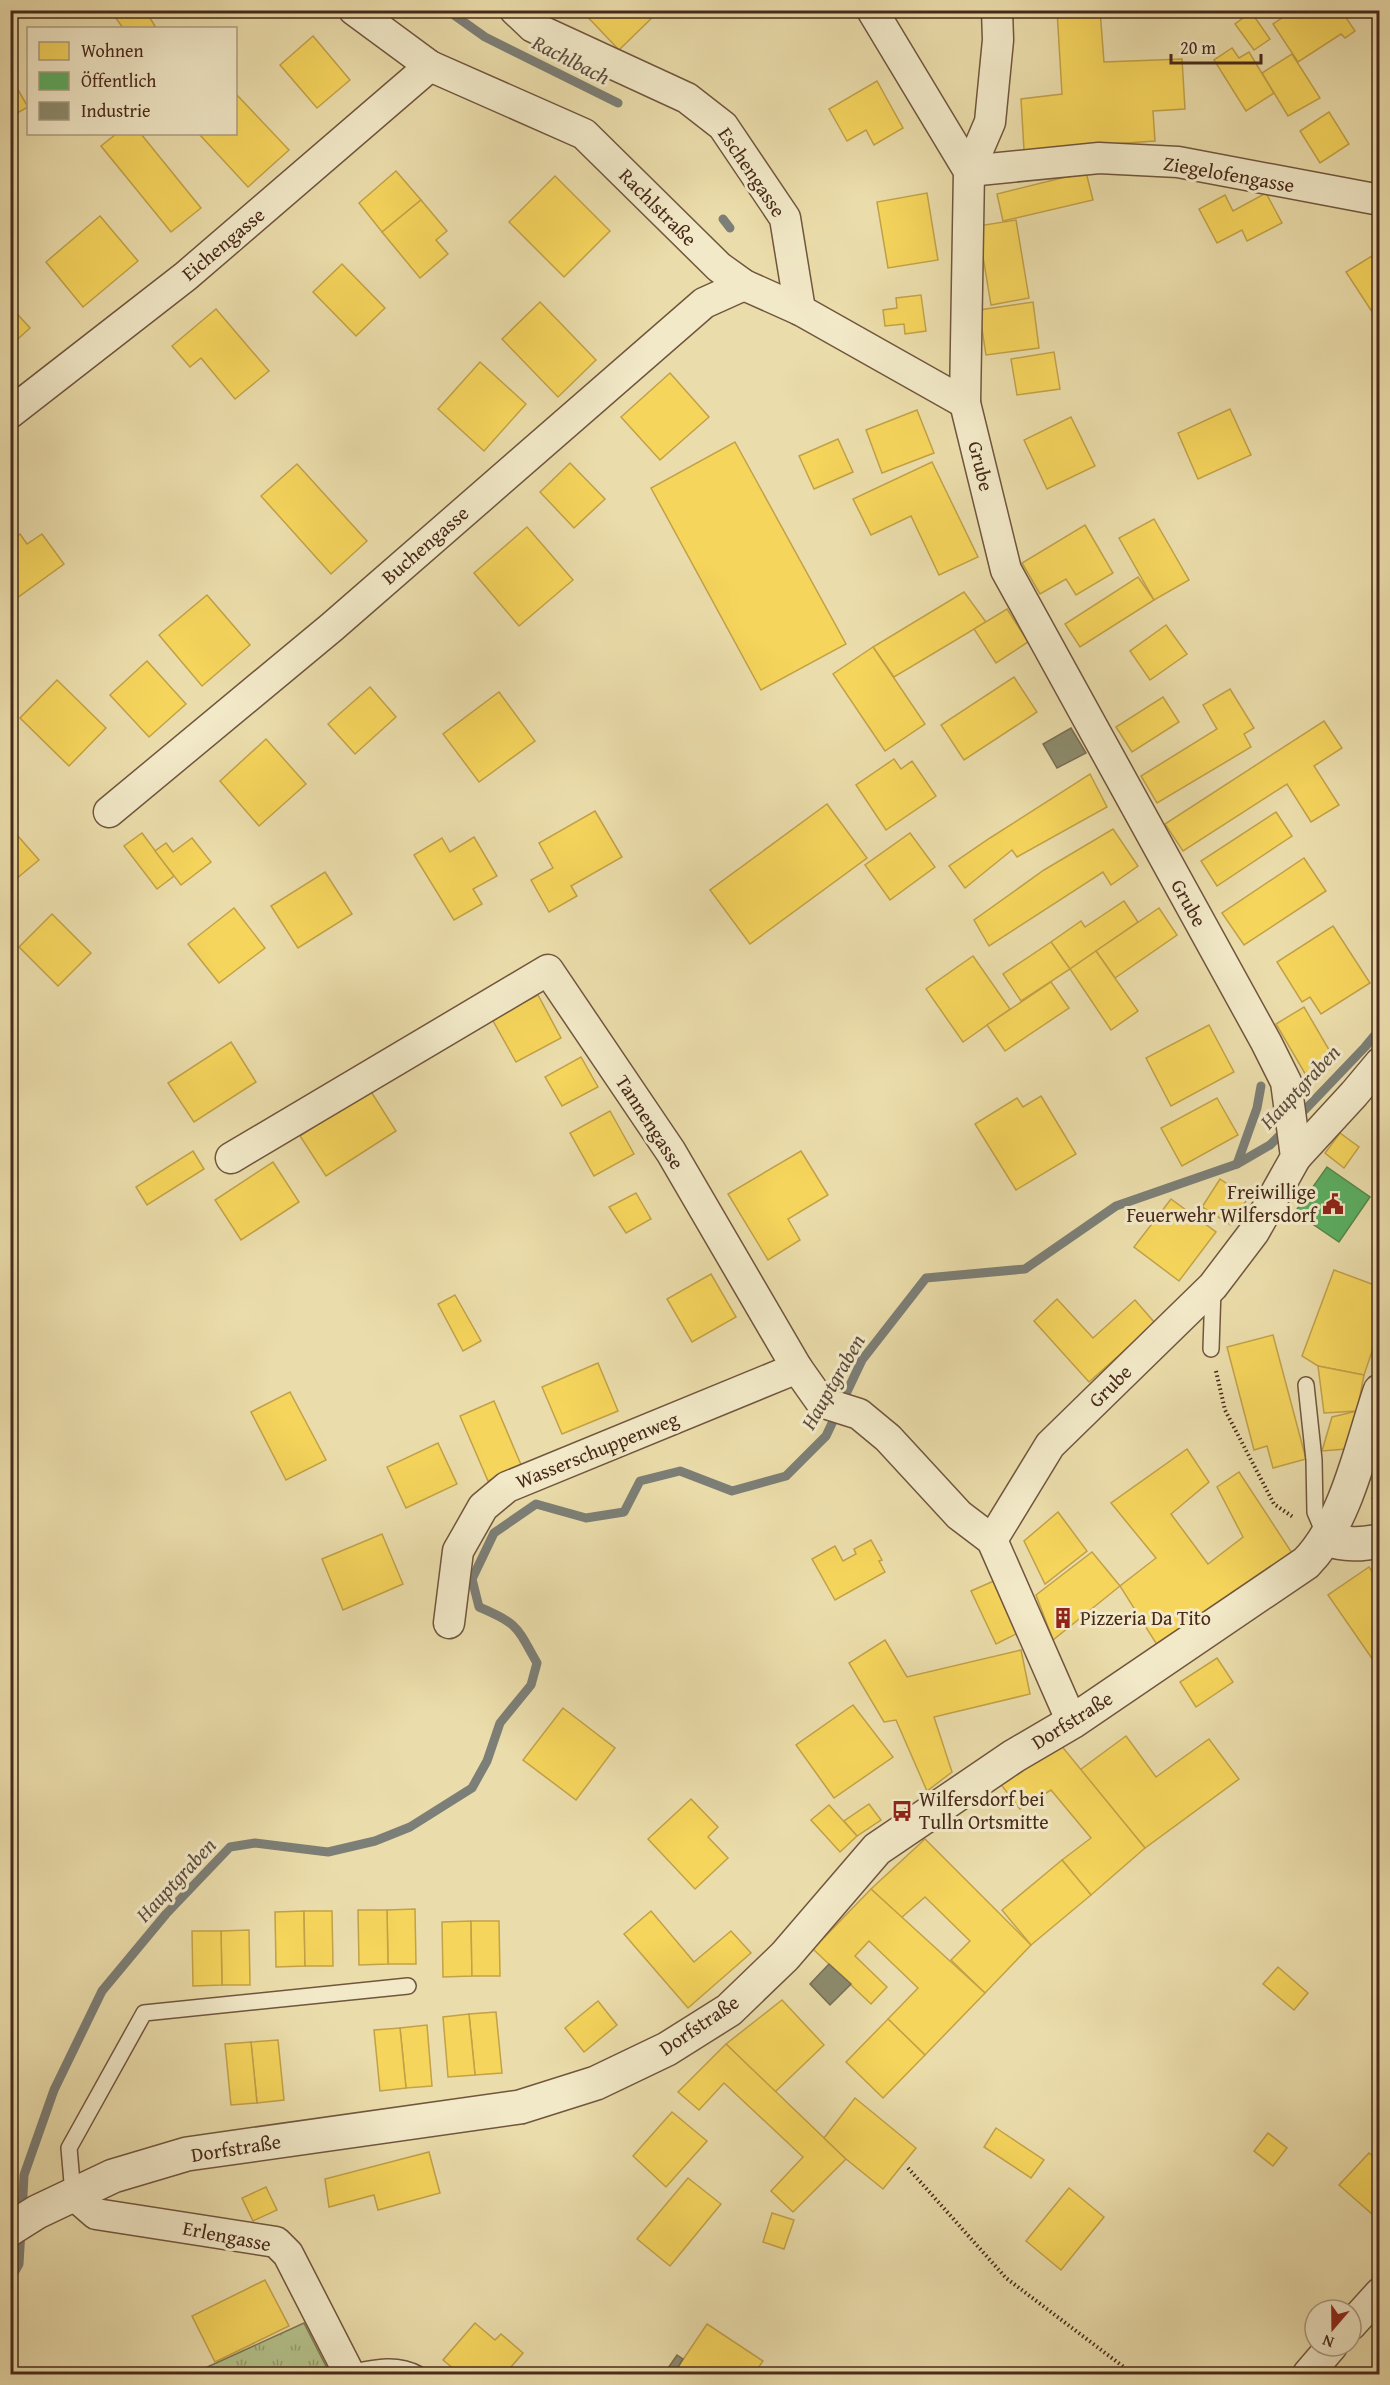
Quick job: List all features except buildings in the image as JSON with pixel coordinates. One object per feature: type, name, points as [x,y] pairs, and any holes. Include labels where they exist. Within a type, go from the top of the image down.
[{"type":"street","name":"Rachlstraße","points":[[354,10],[430,66],[584,134],[719,267],[744,285],[800,310],[965,403]]},
{"type":"street","name":"Eschengasse","points":[[515,10],[533,27],[687,98],[723,126],[785,218],[800,310]]},
{"type":"street","points":[[872,10],[969,171]]},
{"type":"street","points":[[969,171],[990,122],[998,40],[997,10]]},
{"type":"street","name":"Eichengasse","points":[[10,413],[186,276],[430,66]]},
{"type":"street","name":"Ziegelofengasse","points":[[969,171],[1099,158],[1178,162],[1380,200]]},
{"type":"street","name":"Grube","points":[[969,171],[965,403],[1006,570],[1266,1042],[1286,1083],[1294,1148],[1254,1232],[1213,1286],[1050,1445],[992,1540]]},
{"type":"street","name":"Buchengasse","points":[[109,812],[332,627],[704,303],[744,285]]},
{"type":"street","name":"Tannengasse","points":[[231,1158],[548,970],[670,1152],[797,1368],[821,1402],[859,1414],[888,1438],[959,1515],[992,1540]]},
{"type":"street","points":[[1294,1148],[1354,1094],[1380,1063]]},
{"type":"street","name":"Wasserschuppenweg","points":[[449,1623],[458,1551],[483,1507],[507,1487],[797,1368]]},
{"type":"street","name":"Dorfstraße","points":[[24,2220],[113,2176],[187,2154],[520,2107],[596,2083],[667,2049],[729,2010],[786,1956],[877,1849],[1014,1756],[1072,1722],[1306,1563],[1326,1539],[1340,1513],[1380,1390]]},
{"type":"street","points":[[1326,1539],[1341,1544],[1357,1545],[1380,1541]]},
{"type":"street","points":[[992,1540],[1072,1722]]},
{"type":"street","name":"Erlengasse","points":[[74,2194],[96,2214],[276,2242],[288,2254],[350,2373]]},
{"type":"street","points":[[1363,2312],[1380,2293]]},
{"type":"street","points":[[1308,2374],[1322,2358]]},
{"type":"lane","points":[[1211,1349],[1213,1286]]},
{"type":"lane","points":[[1306,1385],[1314,1460],[1315,1512],[1326,1539]]},
{"type":"lane","points":[[74,2194],[69,2148],[144,2013],[408,1986]]},
{"type":"lane","points":[[350,2373],[380,2366],[403,2368],[418,2374]]},
{"type":"path","points":[[1211,1349],[1225,1410],[1274,1504],[1326,1539]]},
{"type":"path","points":[[908,2168],[1006,2278],[1133,2374]]},
{"type":"green space","points":[[304,2323],[330,2374],[192,2374]]},
{"type":"waterway","name":"Rachlbach","points":[[447,10],[485,37],[618,103]]},
{"type":"waterway","name":"Rachlbach","points":[[723,219],[730,228]]},
{"type":"waterway","name":"Hauptgraben","points":[[1298,1117],[1380,1029]]},
{"type":"waterway","name":"Rachlbach","points":[[1237,1164],[1257,1108],[1261,1086]]},
{"type":"waterway","name":"Hauptgraben","points":[[22,2214],[24,2175],[54,2090],[102,1991],[166,1914],[230,1847],[255,1843],[328,1852],[375,1841],[410,1827],[472,1788],[487,1761],[500,1723],[531,1685],[537,1663],[525,1641],[509,1622],[479,1607],[472,1579],[494,1533],[536,1504],[586,1518],[624,1512],[640,1481],[680,1471],[732,1491],[786,1476],[826,1436],[862,1360],[926,1278],[1025,1269],[1116,1206],[1237,1164],[1270,1145],[1286,1129]]},
{"type":"waterway","name":"Hauptgraben","points":[[10,2280],[19,2264],[21,2230]]},
{"type":"place","name":"Freiwillige Feuerwehr Wilfersdorf","points":[[1333,1204]]},
{"type":"place","name":"Pizzeria Da Tito","points":[[1063,1618]]},
{"type":"place","name":"Wilfersdorf bei Tulln Ortsmitte","points":[[902,1811]]}]
